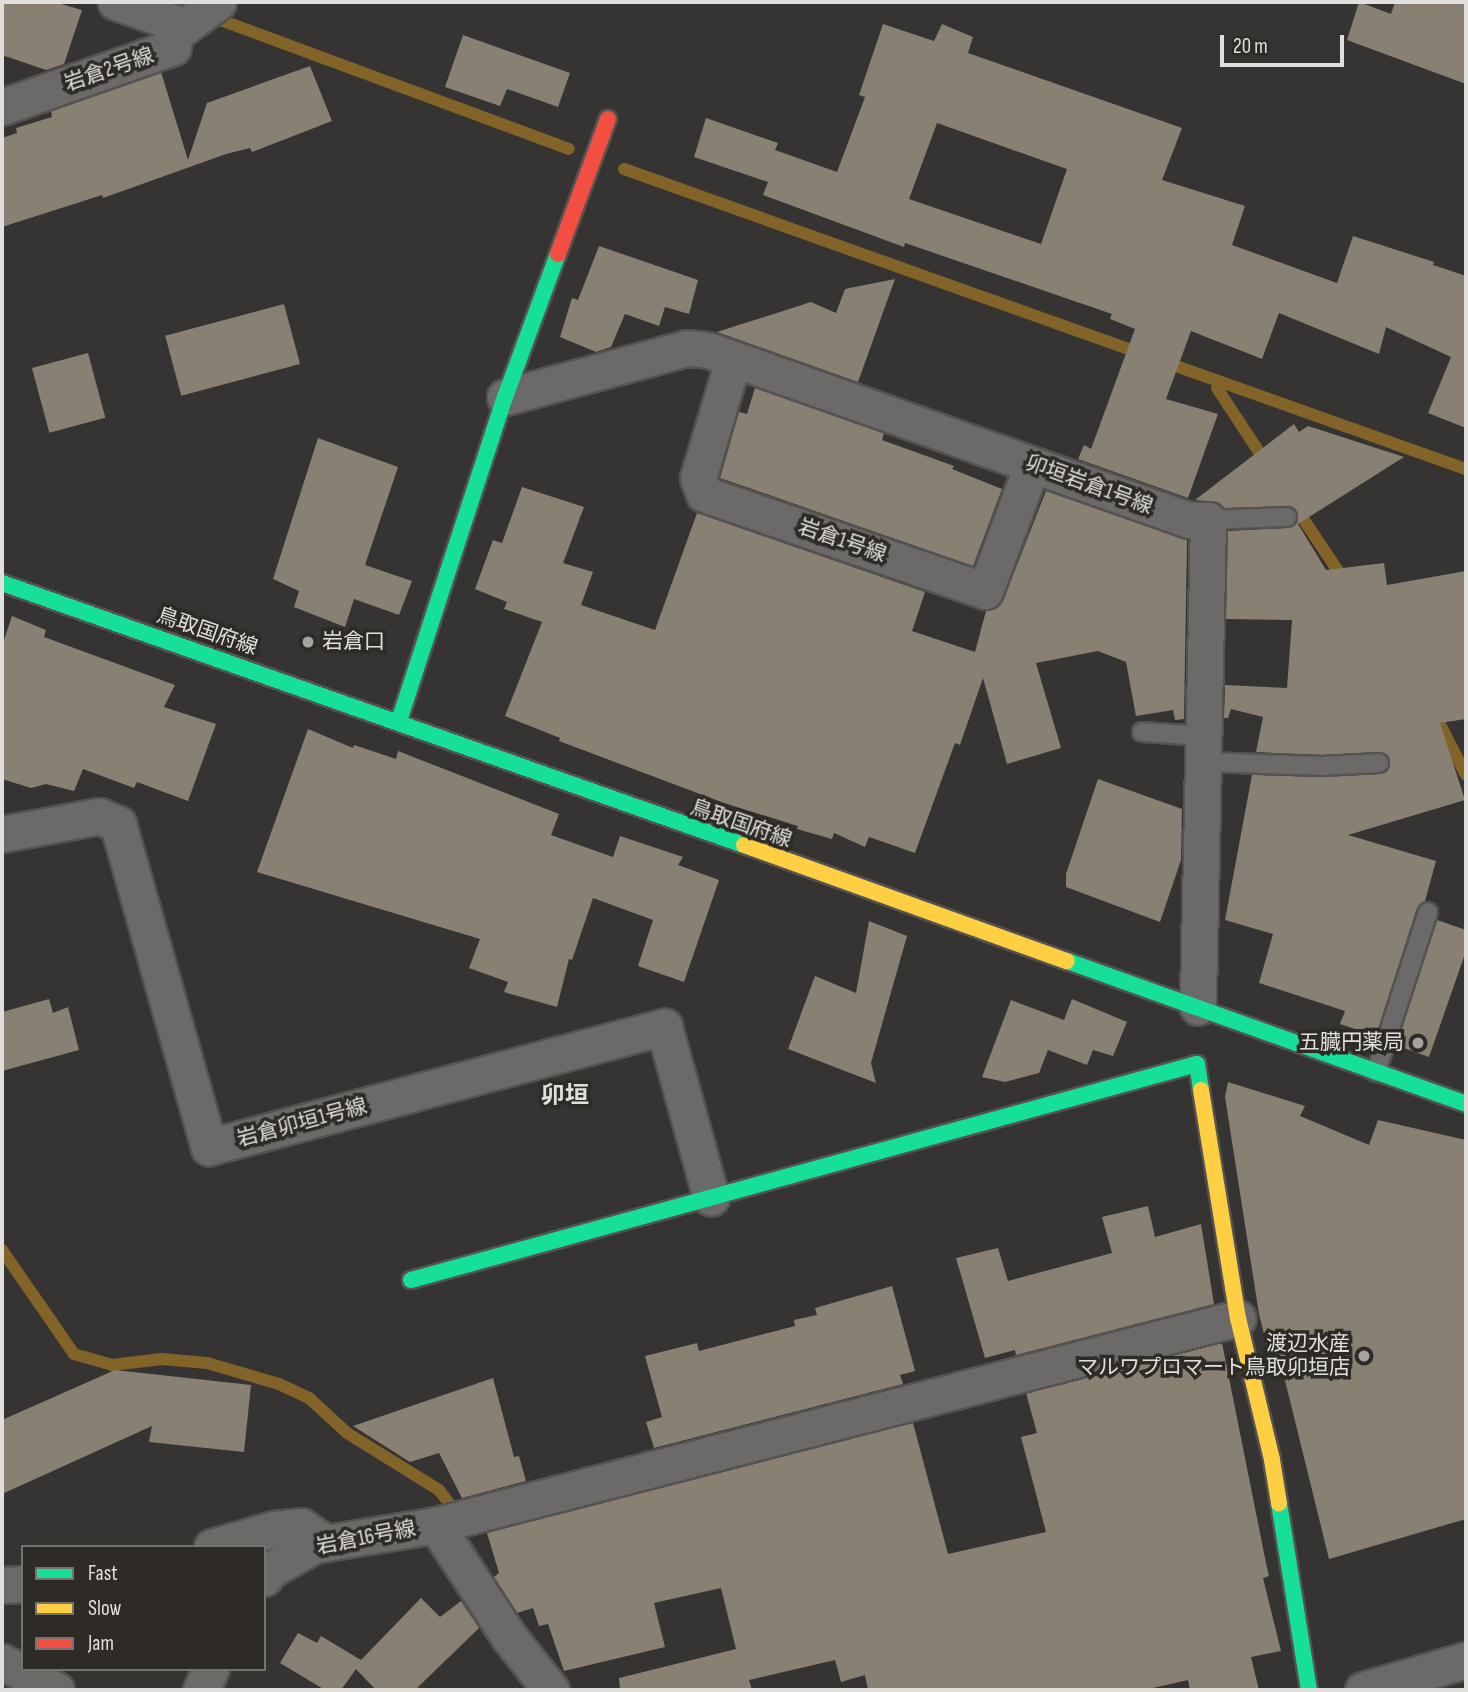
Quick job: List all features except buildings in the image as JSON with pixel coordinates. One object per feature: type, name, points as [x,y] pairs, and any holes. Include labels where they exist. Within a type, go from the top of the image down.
[{"type":"street","name":"岩倉2号線","points":[[2,107],[173,47],[175,23],[116,2]]},
{"type":"street","points":[[174,34],[218,2]]},
{"type":"street","points":[[399,721],[505,397],[608,119]]},
{"type":"street","name":"卯垣岩倉1号線","points":[[505,397],[687,348],[708,350],[1189,520],[1208,520]]},
{"type":"street","name":"岩倉1号線","points":[[733,359],[698,478],[704,494],[985,591],[1032,465]]},
{"type":"street","points":[[1198,1007],[1208,520]]},
{"type":"street","name":"鳥取国府線","points":[[2,583],[399,721],[1466,1104]]},
{"type":"street","name":"岩倉卯垣1号線","points":[[2,834],[99,816],[118,824],[209,1147],[664,1027],[712,1198]]},
{"type":"street","points":[[411,1280],[1197,1064],[1238,1318],[1272,1460],[1309,1690]]},
{"type":"street","name":"岩倉16号線","points":[[266,1575],[270,1570],[314,1545],[436,1525],[1238,1318]]},
{"type":"street","points":[[436,1525],[509,1637],[551,1690]]},
{"type":"street","points":[[219,1545],[274,1529],[301,1526],[325,1544]]},
{"type":"street","points":[[2,1585],[21,1584]]},
{"type":"street","points":[[1363,1690],[1466,1660]]},
{"type":"street","points":[[2,1662],[56,1690]]},
{"type":"street","points":[[201,1690],[210,1671]]},
{"type":"lane","points":[[1208,520],[1287,517]]},
{"type":"lane","points":[[1142,732],[1204,749],[1322,766],[1379,763]]},
{"type":"lane","points":[[1376,1072],[1428,912]]},
{"type":"waterway","points":[[172,2],[569,149]]},
{"type":"waterway","points":[[624,169],[1142,354]]},
{"type":"waterway","points":[[1162,361],[1466,469]]},
{"type":"waterway","points":[[1217,388],[1267,464]]},
{"type":"waterway","points":[[1296,508],[1344,580]]},
{"type":"waterway","points":[[1433,711],[1466,775]]},
{"type":"waterway","points":[[2,1250],[74,1354],[112,1365],[162,1359],[207,1363],[279,1384],[309,1398],[347,1433],[439,1490],[448,1502]]},
{"type":"traffic: fast","points":[[399,721],[505,397],[558,254]]},
{"type":"traffic: fast","points":[[2,583],[744,845]]},
{"type":"traffic: fast","points":[[1067,961],[1466,1104]]},
{"type":"traffic: fast","points":[[411,1280],[1197,1064],[1201,1090]]},
{"type":"traffic: fast","points":[[1279,1503],[1309,1690]]},
{"type":"traffic: slow","points":[[744,845],[1067,961]]},
{"type":"traffic: slow","points":[[1201,1090],[1238,1318],[1272,1460],[1279,1503]]},
{"type":"traffic: jam","points":[[558,254],[608,119]]},
{"type":"place","name":"岩倉口","points":[[308,642]]},
{"type":"place","name":"五臓円薬局","points":[[1418,1043]]},
{"type":"place","name":"渡辺水産 マルワプロマート鳥取卯垣店","points":[[1364,1356]]},
{"type":"district","name":"卯垣","points":[[565,1096]]}]
